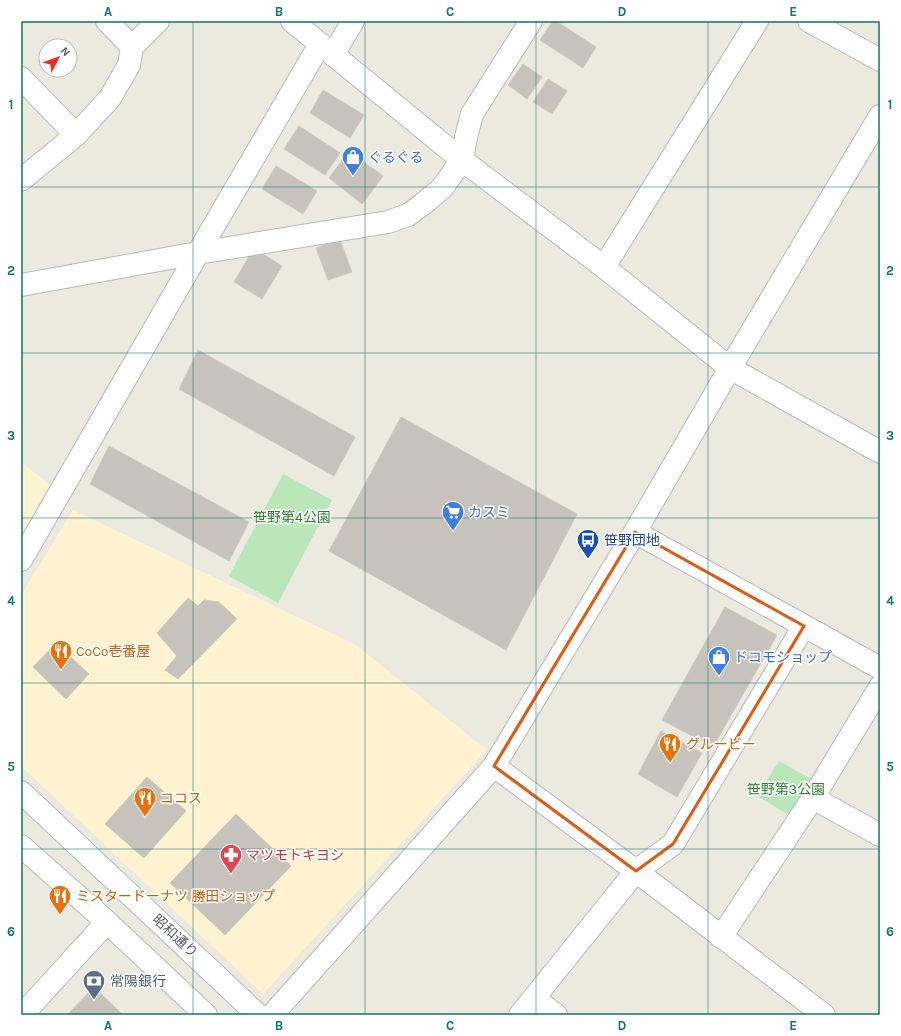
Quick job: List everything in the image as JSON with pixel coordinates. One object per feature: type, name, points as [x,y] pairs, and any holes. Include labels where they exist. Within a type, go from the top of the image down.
[{"type":"street","points":[[107,21],[132,46]]},
{"type":"street","points":[[21,180],[76,135],[110,98],[129,65],[132,46],[158,21]]},
{"type":"street","points":[[292,21],[462,160],[604,267],[730,368],[880,452]]},
{"type":"street","points":[[21,560],[198,253],[326,50],[353,21]]},
{"type":"street","points":[[21,285],[198,253],[388,222],[408,215],[442,188],[462,160],[472,114],[531,21]]},
{"type":"street","points":[[604,267],[757,21]]},
{"type":"street","points":[[809,21],[880,60]]},
{"type":"street","points":[[21,78],[76,135]]},
{"type":"street","points":[[272,1015],[494,766],[635,532],[730,368],[880,116]]},
{"type":"street","points":[[635,532],[880,668]]},
{"type":"street","points":[[520,1015],[636,871],[673,844],[804,626]]},
{"type":"street","points":[[721,937],[813,798],[880,688]]},
{"type":"street","points":[[494,766],[636,871],[824,1015]]},
{"type":"street","name":"昭和通り","points":[[21,792],[258,1015]]},
{"type":"street","points":[[813,798],[880,834]]},
{"type":"street","points":[[21,846],[107,922],[206,1015]]},
{"type":"street","points":[[22,1015],[107,922]]},
{"type":"street","points":[[534,998],[556,1015]]},
{"type":"highlighted area","points":[[635,532],[804,626],[673,844],[636,871],[494,766]]},
{"type":"shaded area","points":[[21,462],[49,484],[50,496],[21,547]]},
{"type":"shaded area","points":[[73,510],[356,645],[487,750],[263,994],[21,766],[21,595]]},
{"type":"green space","name":"笹野第4公園","points":[[283,474],[332,500],[278,603],[229,576]]},
{"type":"green space","name":"笹野第3公園","points":[[779,761],[815,781],[792,817],[757,796]]},
{"type":"building","points":[[553,21],[556,21],[596,47],[583,68],[540,40]]},
{"type":"building","points":[[523,64],[542,77],[527,99],[508,85]]},
{"type":"building","points":[[548,79],[567,91],[552,114],[533,102]]},
{"type":"building","points":[[323,90],[364,115],[350,138],[310,113]]},
{"type":"building","points":[[299,126],[340,153],[325,175],[284,149]]},
{"type":"building","points":[[349,151],[383,176],[362,204],[329,178]]},
{"type":"building","points":[[276,166],[317,191],[303,214],[262,189]]},
{"type":"building","points":[[340,240],[352,272],[328,280],[316,248]]},
{"type":"building","points":[[254,248],[282,266],[262,299],[234,282]]},
{"type":"building","points":[[198,350],[355,437],[334,476],[179,389]]},
{"type":"building","name":"カスミ","points":[[401,417],[577,514],[506,650],[329,551]]},
{"type":"building","points":[[109,446],[249,522],[229,561],[90,484]]},
{"type":"building","points":[[188,598],[198,606],[204,600],[219,602],[237,619],[178,679],[165,670],[177,656],[157,633]]},
{"type":"building","name":"ドコモショップ","points":[[725,607],[777,635],[713,747],[662,720]]},
{"type":"building","name":"CoCo壱番屋","points":[[56,643],[89,674],[66,699],[33,667]]},
{"type":"building","name":"グルービー","points":[[661,731],[702,753],[677,797],[638,774]]},
{"type":"building","name":"ココス","points":[[147,777],[186,811],[144,858],[105,824]]},
{"type":"building","name":"マツモトキヨシ","points":[[236,814],[291,866],[225,935],[170,883]]},
{"type":"building","name":"常陽銀行","points":[[94,987],[123,1015],[67,1015]]},
{"type":"place","name":"ぐるぐる","points":[[353,176]]},
{"type":"place","name":"カスミ","points":[[453,532]]},
{"type":"place","name":"笹野団地","points":[[588,560]]},
{"type":"place","name":"CoCo壱番屋","points":[[61,670]]},
{"type":"place","name":"ドコモショップ","points":[[719,676]]},
{"type":"place","name":"グルービー","points":[[670,764]]},
{"type":"place","name":"ココス","points":[[145,818]]},
{"type":"place","name":"マツモトキヨシ","points":[[231,874]]},
{"type":"place","name":"ミスタードーナツ 勝田ショップ","points":[[60,916]]},
{"type":"place","name":"常陽銀行","points":[[94,1000]]}]
